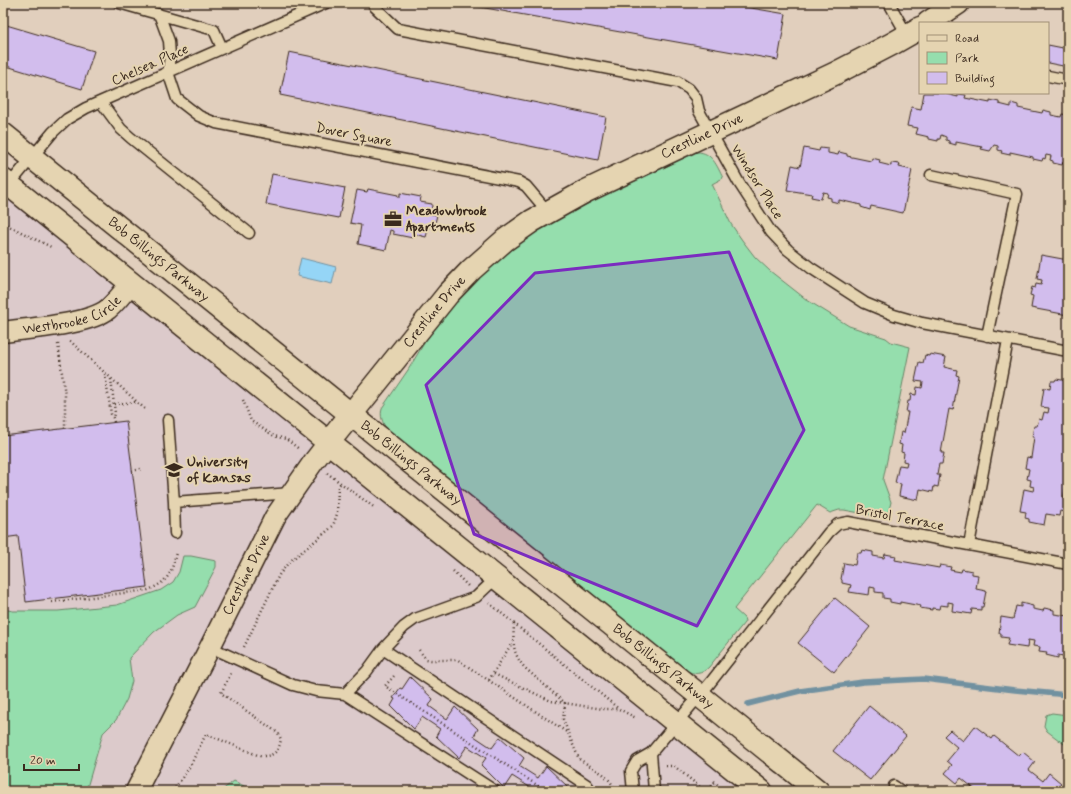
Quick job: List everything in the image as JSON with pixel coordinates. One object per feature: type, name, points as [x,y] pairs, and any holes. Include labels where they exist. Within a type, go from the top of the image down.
[{"type":"main road","name":"Crestline Drive","points":[[930,22],[958,3]]},
{"type":"main road","name":"Crestline Drive","points":[[328,443],[419,328],[448,294],[471,270],[505,240],[532,221],[586,191],[834,74],[919,29]]},
{"type":"main road","name":"Bob Billings Parkway","points":[[3,134],[818,791]]},
{"type":"main road","points":[[6,183],[761,791]]},
{"type":"street","name":"Westbrooke Circle","points":[[3,332],[91,318],[108,309],[120,298],[131,283]]},
{"type":"street","name":"Crestline Drive","points":[[136,791],[275,517],[328,443]]},
{"type":"lane","points":[[119,3],[214,30],[222,48]]},
{"type":"lane","name":"Chelsea Place","points":[[6,183],[67,119],[308,7],[326,3]]},
{"type":"lane","name":"Windsor Place","points":[[373,3],[375,7],[398,28],[678,82],[689,89],[696,98],[699,111],[739,184],[771,232],[788,250],[811,268],[865,303],[894,315],[987,336],[1068,351]]},
{"type":"lane","points":[[889,3],[919,29]]},
{"type":"lane","points":[[159,14],[169,41],[170,54],[168,72]]},
{"type":"lane","name":"Dover Square","points":[[168,72],[177,99],[199,116],[208,120],[520,182],[526,186],[548,212]]},
{"type":"lane","points":[[1049,76],[1068,80]]},
{"type":"lane","points":[[101,102],[121,129],[131,138],[249,233]]},
{"type":"lane","points":[[931,175],[1017,194],[987,336]]},
{"type":"lane","points":[[969,545],[1008,340]]},
{"type":"lane","points":[[168,420],[175,533]]},
{"type":"lane","points":[[174,502],[291,493]]},
{"type":"lane","name":"Bristol Terrace","points":[[633,791],[631,771],[633,766],[637,761],[651,753],[699,696],[829,532],[838,524],[848,522],[1068,564]]},
{"type":"lane","points":[[345,694],[367,671],[383,649],[404,627],[415,619],[476,597],[496,578]]},
{"type":"lane","points":[[210,647],[292,685],[316,691],[345,694],[495,791]]},
{"type":"lane","points":[[383,649],[587,785],[591,791]]},
{"type":"lane","points":[[651,753],[654,791]]},
{"type":"path","points":[[64,340],[70,339],[72,343],[146,410]]},
{"type":"path","points":[[58,341],[65,395],[65,428]]},
{"type":"path","points":[[106,374],[111,414],[114,418]]},
{"type":"path","points":[[111,379],[115,413],[114,422]]},
{"type":"path","points":[[114,404],[136,402]]},
{"type":"path","points":[[132,471],[142,469]]},
{"type":"path","points":[[52,602],[148,590],[166,580],[174,563],[176,552]]},
{"type":"path","points":[[491,605],[619,709],[642,722]]},
{"type":"path","points":[[514,624],[513,642],[515,652],[520,662],[565,703]]},
{"type":"path","points":[[489,680],[513,642]]},
{"type":"path","points":[[419,650],[426,659],[458,660],[568,733]]},
{"type":"path","points":[[494,674],[551,701],[603,709],[619,709]]},
{"type":"path","points":[[394,676],[384,686],[546,791]]},
{"type":"path","points":[[565,703],[563,719],[579,759],[603,774],[610,781],[616,791]]},
{"type":"path","points":[[663,771],[665,767],[674,766],[705,791],[715,782]]},
{"type":"highlighted area","points":[[729,252],[804,430],[697,626],[474,534],[426,385],[535,273]]},
{"type":"shaded area","name":"University of Kansas","points":[[3,194],[619,692],[744,791],[3,791]]},
{"type":"green space","points":[[697,152],[707,154],[716,164],[723,178],[712,184],[731,224],[755,257],[770,271],[807,300],[849,326],[886,338],[891,342],[910,347],[883,480],[891,502],[887,518],[844,510],[830,513],[817,505],[734,609],[744,618],[744,623],[709,667],[701,673],[692,673],[685,670],[387,430],[381,414],[382,408],[426,340],[458,299],[483,274],[512,249],[529,236],[564,215]]},
{"type":"green space","points":[[183,556],[216,561],[216,567],[195,607],[177,615],[154,632],[129,658],[132,681],[127,699],[116,720],[103,733],[86,791],[3,791],[3,609],[13,611],[58,611],[117,605],[161,590],[173,582],[179,572]]},
{"type":"green space","points":[[1052,713],[1068,715],[1068,747],[1047,731],[1044,726],[1046,715]]},
{"type":"green space","points":[[234,781],[246,787],[244,791],[221,791]]},
{"type":"water","points":[[301,258],[336,267],[332,284],[297,276]]},
{"type":"building","points":[[457,3],[722,3],[786,14],[778,60]]},
{"type":"building","points":[[1068,6],[1068,25],[1064,24]]},
{"type":"building","points":[[3,24],[94,51],[82,89],[3,65]]},
{"type":"building","points":[[1049,45],[1068,49],[1068,67],[1049,63]]},
{"type":"building","points":[[289,52],[606,117],[598,160],[280,95]]},
{"type":"building","points":[[924,94],[946,94],[958,97],[958,94],[966,95],[965,98],[990,103],[990,100],[1011,107],[1011,103],[1018,105],[1018,108],[1042,113],[1043,110],[1051,112],[1051,115],[1061,117],[1062,114],[1068,115],[1068,163],[1063,162],[1062,165],[1053,163],[1053,161],[1050,160],[1051,156],[1046,155],[1045,159],[1043,158],[1042,161],[1033,159],[1033,157],[1010,152],[1010,155],[1001,153],[1002,151],[998,150],[998,146],[994,145],[990,151],[981,149],[982,147],[956,142],[956,145],[949,143],[949,141],[946,140],[946,137],[941,135],[938,141],[929,139],[929,137],[916,134],[918,128],[907,126],[911,107],[921,109]]},
{"type":"building","points":[[804,148],[819,151],[820,148],[828,149],[828,153],[838,155],[839,152],[847,154],[847,156],[871,161],[872,158],[880,160],[879,163],[891,166],[891,163],[900,164],[899,167],[912,170],[903,213],[871,206],[870,210],[861,207],[861,205],[839,200],[839,203],[831,201],[831,198],[827,197],[828,193],[823,192],[821,199],[811,197],[812,194],[787,190],[792,165],[800,167]]},
{"type":"building","points":[[272,174],[345,188],[339,218],[266,204]]},
{"type":"building","name":"Meadowbrook Apartments","points":[[368,189],[398,195],[397,197],[400,197],[400,193],[421,197],[420,202],[432,204],[431,214],[437,215],[434,227],[429,226],[426,237],[414,234],[413,238],[393,234],[393,231],[390,230],[386,250],[358,244],[361,225],[350,223],[357,190],[367,192]]},
{"type":"building","points":[[1041,255],[1068,260],[1068,315],[1031,308],[1033,296],[1030,295],[1032,287],[1035,288],[1036,284],[1041,285],[1042,280],[1037,279]]},
{"type":"building","points":[[930,354],[946,357],[944,367],[957,370],[956,375],[959,376],[953,410],[949,409],[941,453],[944,453],[942,464],[939,464],[937,475],[940,475],[938,487],[934,486],[933,492],[920,489],[918,500],[899,496],[901,484],[895,483],[899,465],[906,466],[907,462],[903,461],[904,453],[901,452],[902,445],[899,444],[901,432],[904,433],[908,412],[906,412],[908,401],[910,401],[911,394],[916,395],[917,387],[922,388],[923,382],[915,381],[919,362],[923,363],[925,355],[929,356]]},
{"type":"building","points":[[1056,379],[1068,381],[1068,489],[1065,489],[1063,499],[1066,500],[1064,512],[1060,511],[1059,516],[1046,514],[1044,525],[1029,522],[1029,519],[1025,518],[1026,512],[1020,511],[1024,489],[1033,491],[1034,487],[1030,486],[1031,480],[1027,479],[1029,469],[1025,468],[1027,457],[1031,458],[1034,426],[1037,426],[1039,419],[1042,420],[1044,412],[1048,413],[1049,408],[1041,407],[1044,388],[1050,389],[1051,381],[1055,381]]},
{"type":"building","points":[[126,421],[147,587],[26,602],[18,536],[3,538],[3,436]]},
{"type":"building","points":[[862,550],[873,552],[873,556],[884,558],[885,554],[896,556],[895,560],[939,568],[940,565],[951,567],[950,570],[961,572],[962,569],[972,571],[972,574],[978,575],[976,589],[986,591],[983,607],[981,607],[981,610],[972,609],[971,614],[952,611],[953,603],[948,602],[948,606],[940,605],[939,609],[932,608],[932,610],[920,608],[921,606],[900,602],[900,604],[890,602],[890,599],[883,598],[883,593],[875,592],[875,588],[870,587],[869,595],[849,592],[851,585],[842,583],[841,579],[844,563],[855,565],[857,553],[861,553]]},
{"type":"building","points":[[835,598],[870,627],[834,672],[798,643]]},
{"type":"building","points":[[1021,603],[1033,606],[1033,609],[1043,611],[1044,608],[1054,610],[1054,614],[1068,616],[1068,657],[1058,655],[1058,658],[1046,655],[1047,653],[1039,652],[1040,647],[1033,646],[1034,641],[1028,640],[1027,648],[1007,645],[1009,638],[1001,637],[1001,633],[999,633],[1001,617],[1013,619],[1016,606],[1021,607]]},
{"type":"building","points":[[410,677],[433,699],[429,706],[447,719],[455,707],[478,729],[474,736],[492,748],[500,737],[524,758],[519,766],[538,778],[546,766],[569,788],[567,791],[530,791],[531,788],[512,776],[504,788],[481,765],[486,758],[467,746],[459,758],[436,736],[440,729],[422,717],[414,729],[391,706],[395,699],[393,698],[400,688],[402,689]]},
{"type":"building","points":[[869,706],[906,736],[870,780],[833,751]]},
{"type":"building","points":[[975,726],[992,739],[994,736],[1019,756],[1023,752],[1035,762],[1029,770],[1043,781],[1049,773],[1061,783],[1058,787],[1063,791],[977,791],[961,778],[957,783],[945,773],[952,765],[947,761],[958,748],[944,736],[950,730],[963,741]]},
{"type":"waterway","points":[[748,704],[800,691],[863,682],[924,679],[1068,695]]},
{"type":"place","name":"Meadowbrook Apartments","points":[[393,219]]},
{"type":"place","name":"University of Kansas","points":[[174,470]]}]
